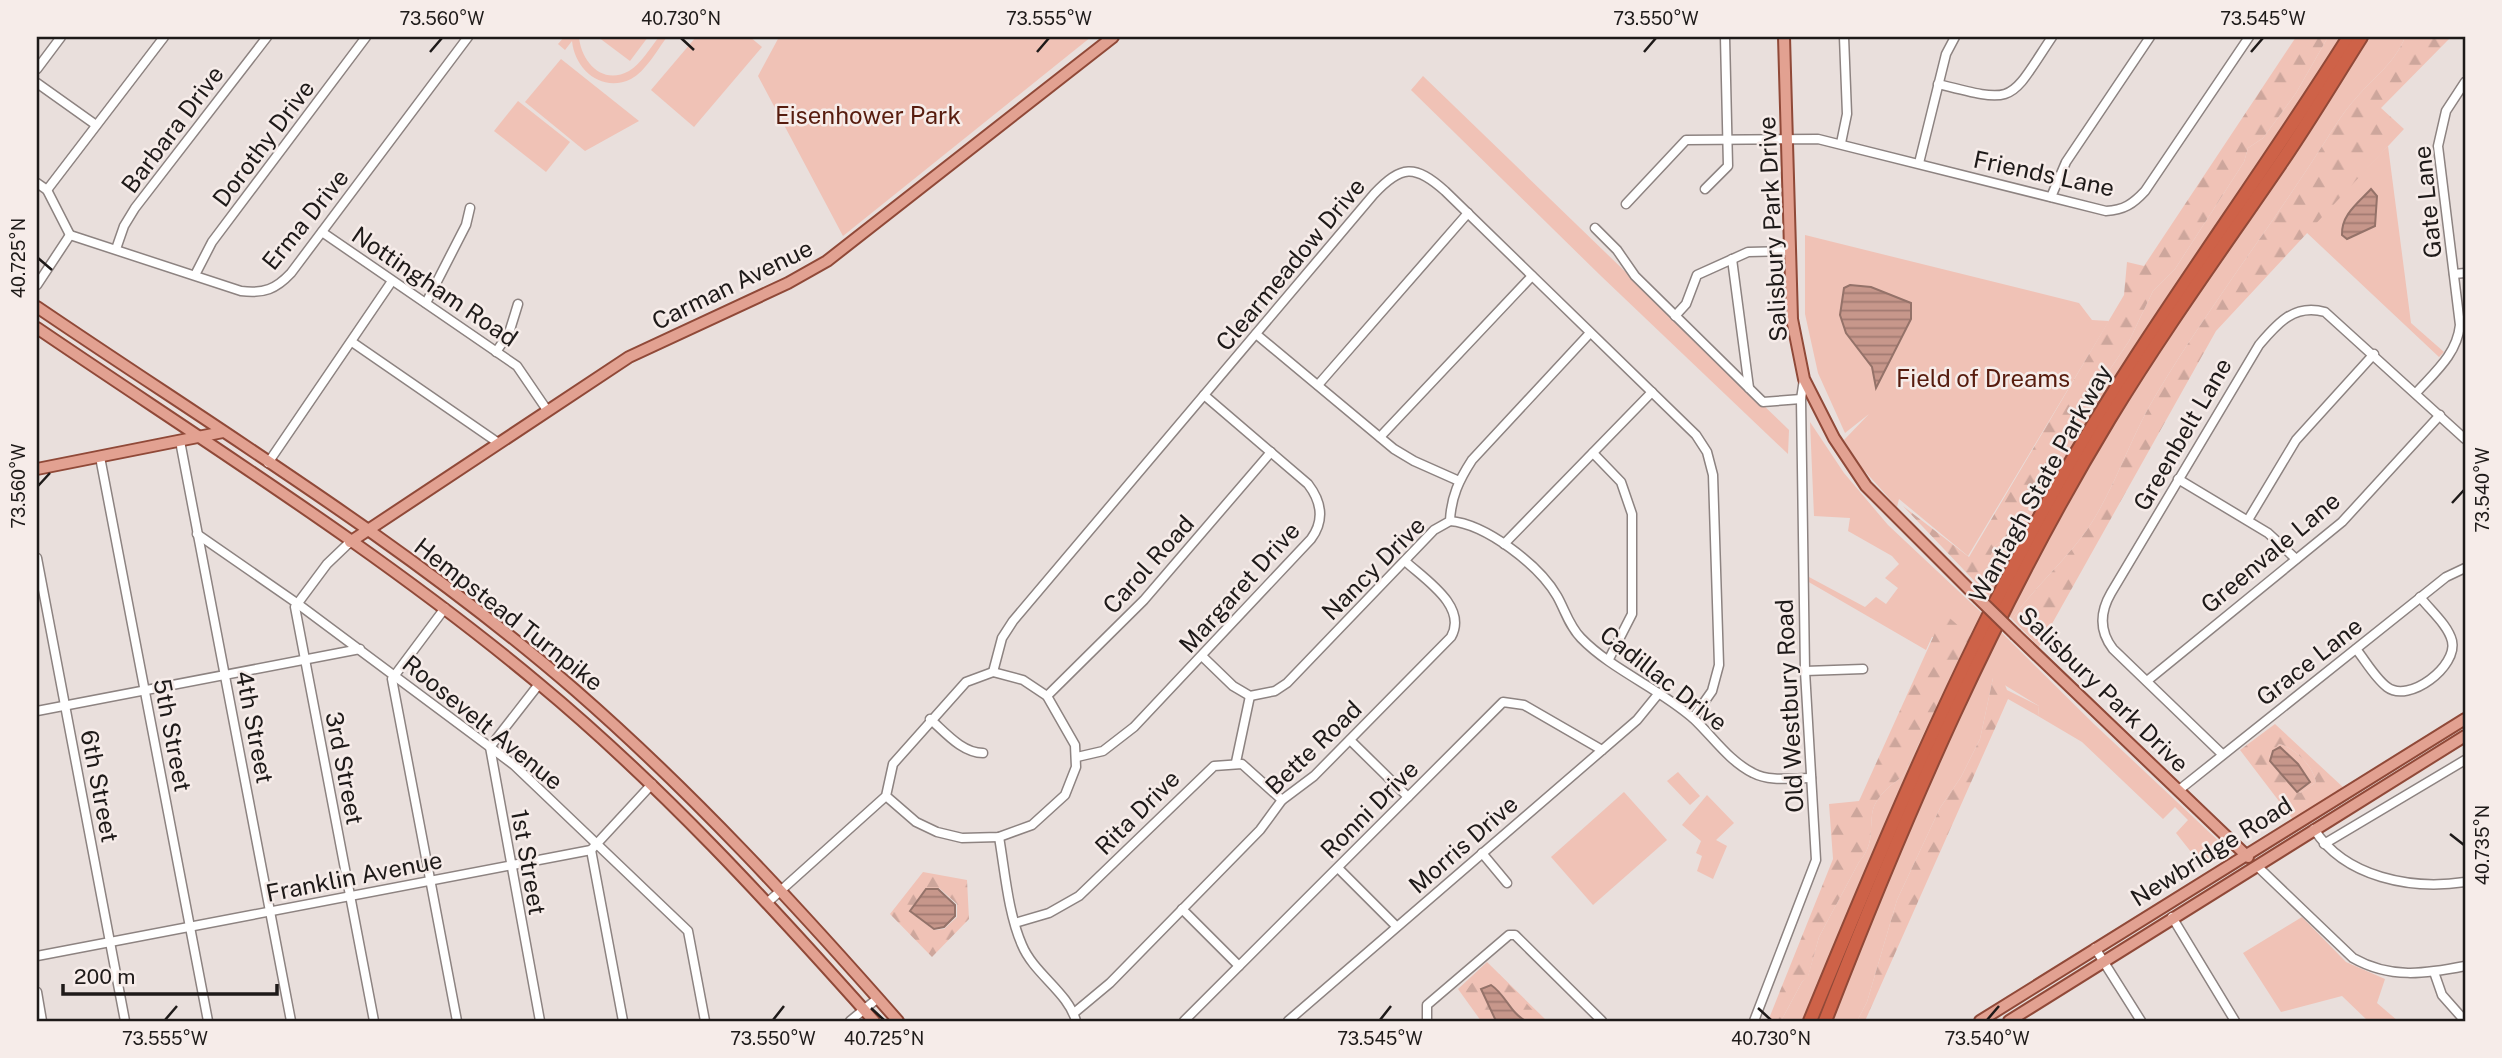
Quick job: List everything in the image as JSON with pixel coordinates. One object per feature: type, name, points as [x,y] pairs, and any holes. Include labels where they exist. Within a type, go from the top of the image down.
[{"type":"highway","name":"Wantagh State Parkway","points":[[1810,1021],[1943,712],[2048,503],[2160,318],[2349,37]]},
{"type":"highway","name":"Wantagh State Parkway","points":[[1825,1021],[1874,894],[1969,682],[2074,480],[2152,351],[2284,159],[2361,37]]},
{"type":"main road","name":"Carman Avenue","points":[[350,542],[629,357],[788,283],[827,261],[1113,37]]},
{"type":"main road","name":"Salisbury Park Drive","points":[[1784,37],[1792,319],[1804,379],[1834,438],[1866,486],[2016,635],[2257,866]]},
{"type":"main road","name":"Hempstead Turnpike","points":[[37,307],[367,530],[462,599],[574,689],[665,772],[781,890],[898,1021]]},
{"type":"main road","name":"Hempstead Turnpike","points":[[37,328],[445,608],[539,684],[652,784],[768,902],[874,1021]]},
{"type":"main road","points":[[37,469],[223,432]]},
{"type":"main road","name":"Newbridge Road","points":[[1980,1021],[2465,719]]},
{"type":"main road","name":"Newbridge Road","points":[[2009,1021],[2465,736]]},
{"type":"main road","points":[[2433,739],[2440,752]]},
{"type":"street","points":[[37,69],[61,37]]},
{"type":"street","points":[[47,190],[164,37]]},
{"type":"street","name":"Barbara Drive","points":[[116,249],[135,208],[267,37]]},
{"type":"street","name":"Dorothy Drive","points":[[195,275],[212,242],[366,37]]},
{"type":"street","name":"Erma Drive","points":[[70,235],[241,291],[267,291],[283,282],[468,37]]},
{"type":"street","points":[[1705,190],[1728,166],[1725,37]]},
{"type":"street","points":[[1841,143],[1847,114],[1844,37]]},
{"type":"street","points":[[1919,163],[1938,84],[1955,37]]},
{"type":"street","points":[[1938,84],[1991,97],[2010,93],[2019,87],[2052,37]]},
{"type":"street","points":[[2051,197],[2066,162],[2150,37]]},
{"type":"street","name":"Friends Lane","points":[[1626,204],[1686,140],[1788,138],[1841,143],[2106,211],[2123,209],[2136,202],[2249,37]]},
{"type":"street","name":"Gate Lane","points":[[2416,393],[2462,339],[2438,146],[2446,111],[2465,82]]},
{"type":"street","points":[[37,83],[96,125]]},
{"type":"street","name":"Clearmeadow Drive","points":[[993,672],[1002,638],[1013,621],[1392,176],[1408,170],[1424,173],[1468,213],[1701,441],[1713,475],[1719,665],[1712,691],[1693,718]]},
{"type":"street","points":[[37,183],[47,190],[70,235],[37,285]]},
{"type":"street","points":[[426,303],[466,225],[470,208]]},
{"type":"street","points":[[1318,385],[1468,213]]},
{"type":"street","points":[[1595,228],[1618,250],[1635,276],[1763,402],[1801,399]]},
{"type":"street","name":"Nottingham Road","points":[[322,232],[517,366],[547,410]]},
{"type":"street","points":[[1675,316],[1686,304],[1697,275],[1748,252],[1789,251]]},
{"type":"street","points":[[1731,259],[1750,390]]},
{"type":"street","points":[[2454,274],[2465,273]]},
{"type":"street","points":[[1380,437],[1532,276]]},
{"type":"street","points":[[268,463],[393,281]]},
{"type":"street","points":[[496,352],[509,333],[518,304]]},
{"type":"street","name":"Greenbelt Lane","points":[[2222,754],[2109,643],[2103,630],[2102,612],[2249,357],[2288,316],[2307,309],[2325,312],[2465,439]]},
{"type":"street","name":"Nancy Drive","points":[[1250,696],[1275,691],[1287,683],[1434,530],[1450,521],[1451,503],[1458,481],[1472,460],[1590,333]]},
{"type":"street","points":[[1256,334],[1380,437],[1414,461],[1458,481]]},
{"type":"street","points":[[352,342],[498,442]]},
{"type":"street","points":[[2248,520],[2295,440],[2374,354]]},
{"type":"street","name":"Old Westbury Road","points":[[1754,1021],[1814,869],[1816,847],[1805,671],[1801,399],[1804,379]]},
{"type":"street","points":[[1504,544],[1652,393]]},
{"type":"street","name":"Margaret Drive","points":[[1077,757],[1103,751],[1116,744],[1203,657],[1311,539],[1319,524],[1320,509],[1315,493],[1204,395]]},
{"type":"street","name":"Greenvale Lane","points":[[2147,681],[2342,522],[2440,415]]},
{"type":"street","name":"4th Street","points":[[180,441],[291,1021]]},
{"type":"street","name":"Carol Road","points":[[1047,696],[1144,600],[1271,452]]},
{"type":"street","points":[[1593,453],[1621,482],[1632,514],[1632,614],[1609,659]]},
{"type":"street","name":"5th Street","points":[[100,457],[208,1021]]},
{"type":"street","points":[[2178,479],[2268,533],[2296,559]]},
{"type":"street","name":"Cadillac Drive","points":[[1450,521],[1466,523],[1504,544],[1552,590],[1579,636],[1693,718],[1737,763],[1753,773],[1772,779],[1811,778]]},
{"type":"street","name":"Roosevelt Avenue","points":[[197,534],[360,649],[490,747],[593,846],[688,930],[705,1021]]},
{"type":"street","points":[[298,604],[327,564],[350,542]]},
{"type":"street","name":"6th Street","points":[[37,558],[125,1021]]},
{"type":"street","name":"Bette Road","points":[[1075,1017],[1260,830],[1282,800],[1314,776],[1455,630],[1455,615],[1451,605],[1406,562]]},
{"type":"street","name":"Grace Lane","points":[[2179,790],[2420,597],[2446,577],[2465,568]]},
{"type":"street","points":[[2356,649],[2387,687],[2404,692],[2421,684],[2447,662],[2453,649],[2449,633],[2420,597]]},
{"type":"street","name":"3rd Street","points":[[298,604],[295,607],[374,1021]]},
{"type":"street","points":[[445,608],[392,679],[457,1021]]},
{"type":"street","points":[[37,711],[360,649]]},
{"type":"street","points":[[1203,657],[1233,687],[1250,696],[1236,762],[1248,767],[1282,800]]},
{"type":"street","points":[[1805,671],[1863,669]]},
{"type":"street","points":[[768,902],[886,796],[893,764],[959,686],[993,672],[1016,676],[1047,696],[1070,733],[1077,757],[1069,788],[1052,810],[1032,825],[999,837],[962,838],[937,832],[916,821],[886,796]]},
{"type":"street","points":[[490,747],[539,684]]},
{"type":"street","name":"Morris Drive","points":[[1289,1021],[1637,720],[1659,693]]},
{"type":"street","name":"Ronni Drive","points":[[1184,1021],[1506,701],[1524,705],[1602,750]]},
{"type":"street","points":[[930,719],[963,747],[984,753]]},
{"type":"street","points":[[1350,740],[1408,797]]},
{"type":"street","name":"1st Street","points":[[490,747],[540,1021]]},
{"type":"street","points":[[2324,844],[2465,760]]},
{"type":"street","name":"Rita Drive","points":[[1015,923],[1049,913],[1079,896],[1201,775],[1214,766],[1236,762]]},
{"type":"street","points":[[623,1021],[593,846],[652,784]]},
{"type":"street","points":[[2314,830],[2324,844],[2345,860],[2378,876],[2426,885],[2465,882]]},
{"type":"street","points":[[999,837],[1015,923],[1022,946],[1034,966],[1075,1017]]},
{"type":"street","name":"Franklin Avenue","points":[[37,956],[510,866],[593,846]]},
{"type":"street","points":[[1482,853],[1507,883]]},
{"type":"street","points":[[2257,866],[2353,958],[2386,972],[2434,972],[2465,966]]},
{"type":"street","points":[[1338,868],[1396,926]]},
{"type":"street","points":[[1182,909],[1239,966]]},
{"type":"street","points":[[2172,917],[2219,990],[2235,1021]]},
{"type":"street","points":[[1427,1021],[1427,1005],[1509,935],[1515,935],[1602,1021]]},
{"type":"street","points":[[2095,948],[2141,1021]]},
{"type":"street","points":[[2434,972],[2442,995],[2465,1021]]},
{"type":"street","points":[[37,992],[42,1021]]},
{"type":"street","points":[[850,1021],[878,998]]},
{"type":"green space","points":[[564,37],[579,37],[584,55],[595,69],[610,75],[619,75],[633,68],[659,37],[667,37],[636,75],[620,83],[610,83],[600,81],[584,69],[574,52],[572,41],[565,50],[558,44]]},
{"type":"green space","points":[[598,37],[648,37],[630,61]]},
{"type":"green space","points":[[696,37],[750,37],[762,47],[694,127],[651,90]]},
{"type":"green space","name":"Eisenhower Park","points":[[779,37],[1091,37],[843,236],[758,76]]},
{"type":"green space","points":[[2296,37],[2328,37],[2296,93],[2263,138],[2248,148],[2244,162],[2175,269],[2153,291],[2129,341],[2096,390],[2020,525],[1994,547],[1990,558],[1995,573],[1990,585],[1982,589],[1903,506],[1969,557],[2124,295],[2127,262],[2144,266]]},
{"type":"green space","points":[[2328,37],[2343,37],[2141,338],[1993,600],[1982,589],[1990,585],[1990,558],[1994,547],[2020,525],[2096,390],[2129,341],[2153,291],[2175,269],[2244,162],[2248,148],[2263,138],[2296,93]]},
{"type":"green space","points":[[2367,37],[2405,37],[2390,62],[2341,117],[2177,360],[2147,410],[2106,497],[2087,530],[2012,619],[2007,614],[2130,395]]},
{"type":"green space","points":[[2405,37],[2451,37],[2381,108],[2404,129],[2216,331],[2039,647],[2012,619],[2087,530],[2106,497],[2147,410],[2177,360],[2341,117],[2390,62]]},
{"type":"green space","points":[[561,59],[639,121],[585,151],[525,102]]},
{"type":"green space","points":[[1423,76],[1789,430],[1788,454],[1411,90]]},
{"type":"green space","points":[[518,101],[570,142],[546,172],[494,131]]},
{"type":"green space","points":[[2388,146],[2411,323],[2444,352],[2439,357],[2306,232]]},
{"type":"green space","name":"Field of Dreams","points":[[1805,235],[2079,303],[2092,320],[2109,321],[1968,556],[1899,499],[1897,507],[1862,468],[1844,440],[1869,414],[1845,433],[1818,373],[1805,314]]},
{"type":"green space","points":[[1810,422],[1844,473],[1888,525],[1985,616],[1858,886],[1805,1021],[1781,1021],[1808,976],[1819,937],[1867,851],[1873,809],[1883,792],[1903,776],[1971,637],[1932,637],[1926,650],[1807,581],[1809,577],[1865,607],[1876,597],[1886,604],[1898,588],[1885,578],[1899,564],[1892,556],[1848,531],[1850,518],[1814,516]]},
{"type":"green space","points":[[1944,613],[1971,637],[1903,776],[1883,792],[1873,809],[1867,851],[1819,937],[1808,977],[1802,982],[1781,1021],[1768,1021],[1833,859],[1829,804],[1859,801]]},
{"type":"green space","points":[[1999,630],[2225,847],[2224,854],[2203,867],[2176,833],[2188,820],[2175,807],[2163,819],[2082,742],[2038,716],[2039,706],[1993,678],[1980,739],[1961,777],[1940,808],[1897,900],[1867,1002],[1857,1021],[1828,1021],[1927,785]]},
{"type":"green space","points":[[2002,677],[2007,690],[2039,706],[2038,716],[2008,699],[1865,1021],[1857,1021],[1867,1002],[1897,900],[1940,808],[1961,777],[1980,739],[1993,678]]},
{"type":"green space","points":[[2275,724],[2345,789],[2294,821],[2240,750]],"holes":[[[2279,744],[2302,758],[2316,782],[2300,793],[2269,756]]]},
{"type":"green space","points":[[2279,744],[2297,753],[2314,776],[2316,782],[2300,793],[2269,756]]},
{"type":"green space","points":[[1678,772],[1700,796],[1690,805],[1667,781]]},
{"type":"green space","points":[[1624,792],[1667,840],[1593,905],[1551,857]]},
{"type":"green space","points":[[1707,795],[1734,823],[1716,840],[1727,846],[1713,879],[1697,871],[1702,856],[1696,853],[1701,841],[1682,825]]},
{"type":"green space","points":[[923,872],[967,880],[969,919],[932,957],[890,914]],"holes":[[[926,888],[939,888],[957,904],[957,917],[944,929],[934,930],[909,911]]]},
{"type":"green space","points":[[2302,917],[2346,962],[2385,979],[2377,1003],[2398,1021],[2368,1021],[2342,996],[2281,1012],[2243,953]]},
{"type":"green space","points":[[1487,962],[1547,1021],[1481,1021],[1458,989]]},
{"type":"green space","points":[[1499,974],[1543,1021],[1524,1018],[1513,1009],[1496,980]]},
{"type":"green space","points":[[1472,983],[1491,985],[1481,989],[1496,1021],[1484,1021],[1464,993]]},
{"type":"shaded area","points":[[2371,189],[2377,196],[2375,226],[2347,239],[2342,235],[2344,221]]},
{"type":"shaded area","points":[[1850,285],[1871,287],[1911,303],[1911,319],[1876,388],[1872,367],[1846,333],[1840,315],[1844,288]]},
{"type":"shaded area","points":[[2280,747],[2298,764],[2310,782],[2297,792],[2270,761],[2273,751]]},
{"type":"shaded area","points":[[926,889],[938,889],[955,905],[955,916],[944,927],[934,929],[910,911]]},
{"type":"shaded area","points":[[1491,985],[1526,1021],[1496,1021],[1481,989]]}]
